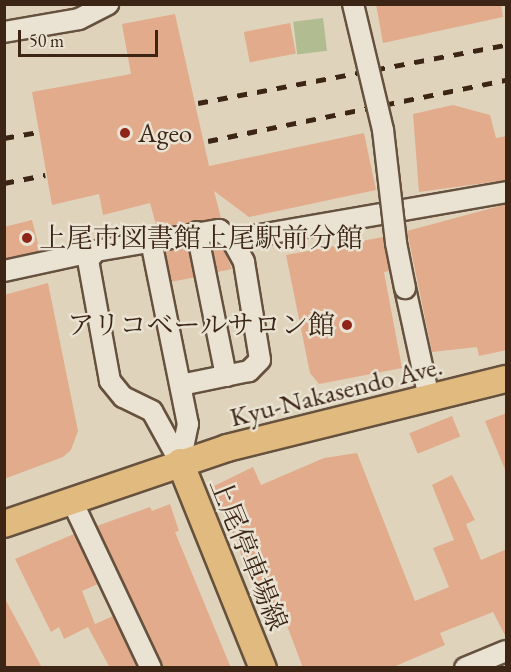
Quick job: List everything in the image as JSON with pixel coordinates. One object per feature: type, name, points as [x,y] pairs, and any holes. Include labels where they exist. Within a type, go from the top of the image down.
[{"type":"main road","name":"Kyu-Nakasendo Ave.","points":[[180,462],[334,419],[507,379]]},
{"type":"main road","points":[[4,524],[180,462]]},
{"type":"main road","name":"上尾停車場線","points":[[180,462],[263,668]]},
{"type":"street","points":[[4,32],[79,19],[108,4]]},
{"type":"street","points":[[353,4],[383,130],[394,232],[429,398]]},
{"type":"street","points":[[232,240],[507,192]]},
{"type":"street","points":[[4,271],[96,251],[219,230],[232,240],[244,262],[261,353],[255,367],[226,376],[181,385]]},
{"type":"street","points":[[197,232],[226,376]]},
{"type":"street","points":[[151,241],[188,424],[180,462]]},
{"type":"street","points":[[96,251],[87,266],[110,381],[123,397],[152,411],[180,462]]},
{"type":"street","points":[[71,499],[151,668]]},
{"type":"street","points":[[465,668],[507,651]]},
{"type":"green space","points":[[323,18],[327,51],[297,54],[293,22]]},
{"type":"building","points":[[376,4],[501,4],[503,17],[383,43]]},
{"type":"building","points":[[175,14],[209,166],[364,133],[376,190],[249,217],[214,191],[221,218],[157,228],[150,203],[103,215],[99,194],[52,205],[32,92],[131,74],[122,24]]},
{"type":"building","points":[[290,23],[296,53],[250,62],[244,32]]},
{"type":"building","points":[[453,105],[490,115],[496,138],[507,136],[507,180],[419,192],[413,114]]},
{"type":"building","points":[[507,204],[507,350],[479,356],[477,347],[432,352],[407,231]]},
{"type":"building","points":[[32,220],[40,251],[4,259],[4,227]]},
{"type":"building","name":"アリコベールサロン館","points":[[383,237],[389,271],[384,272],[402,368],[319,384],[310,373],[286,255]]},
{"type":"building","points":[[212,243],[223,248],[232,269],[217,272]]},
{"type":"building","points":[[188,247],[194,277],[171,282],[165,251]]},
{"type":"building","points":[[48,283],[78,431],[71,450],[63,457],[4,479],[4,295]]},
{"type":"building","points":[[507,413],[507,472],[506,472],[485,421]]},
{"type":"building","points":[[452,416],[460,436],[418,454],[409,433]]},
{"type":"building","points":[[357,453],[415,601],[449,587],[433,548],[454,540],[432,485],[452,475],[475,520],[466,524],[481,560],[507,549],[507,639],[493,612],[440,633],[445,645],[391,668],[303,668],[280,607],[265,614],[214,486],[253,467],[261,485],[324,458]]},
{"type":"building","points":[[170,504],[179,531],[175,532],[231,668],[163,668],[97,526],[150,507],[152,511]]},
{"type":"building","points":[[74,534],[98,584],[82,591],[95,624],[113,616],[137,668],[110,668],[88,627],[64,639],[59,627],[51,632],[15,559]]},
{"type":"building","points":[[4,597],[31,647],[42,668],[4,668]]},
{"type":"railway","points":[[198,103],[506,45]]},
{"type":"railway","points":[[208,141],[506,80]]},
{"type":"railway","points":[[4,138],[37,132]]},
{"type":"railway","points":[[4,183],[45,175]]},
{"type":"place","name":"Ageo","points":[[125,133]]},
{"type":"place","name":"上尾市図書館上尾駅前分館","points":[[27,238]]},
{"type":"place","name":"アリコベールサロン館","points":[[347,325]]}]
